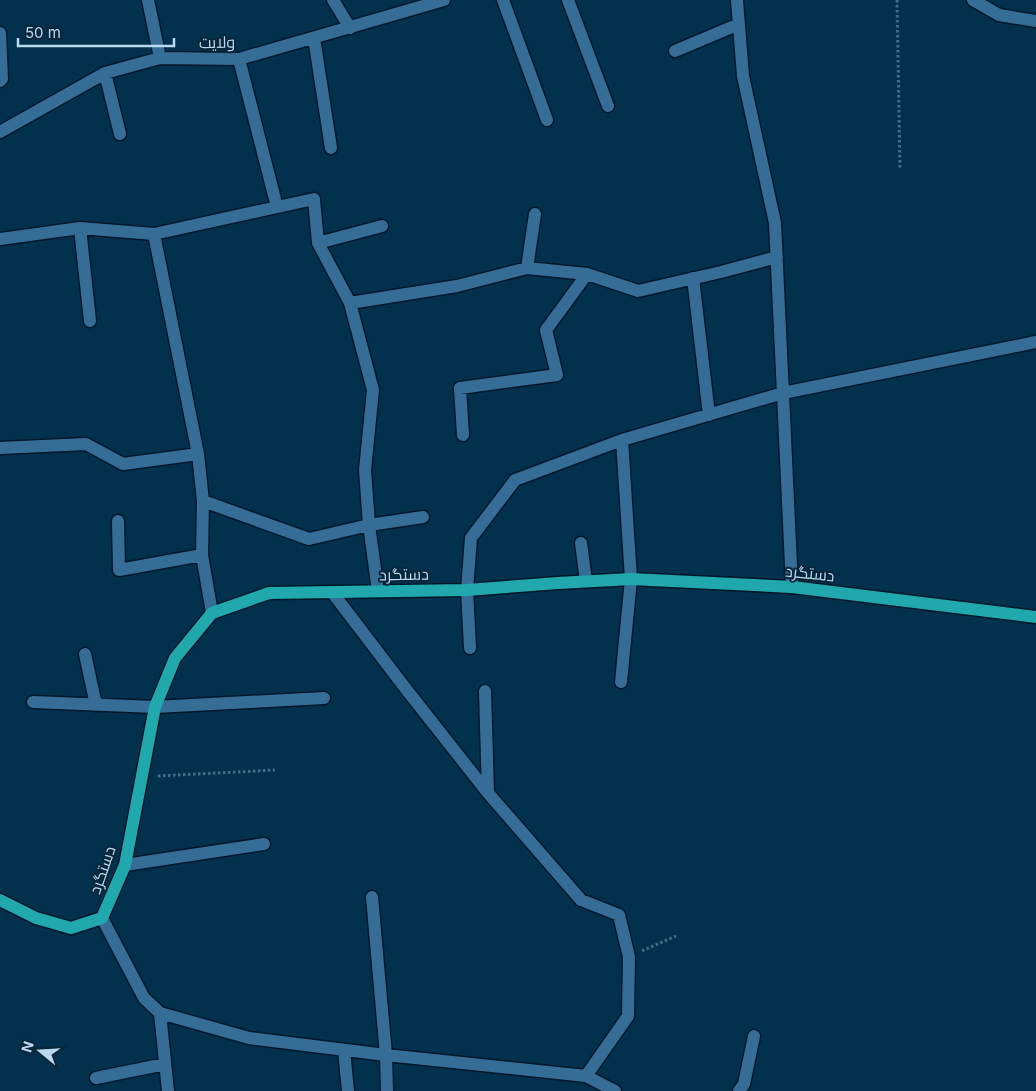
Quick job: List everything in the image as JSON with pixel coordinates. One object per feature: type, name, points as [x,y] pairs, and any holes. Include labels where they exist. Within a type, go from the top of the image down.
[{"type":"main road","name":"دستگرد","points":[[2,904],[36,918],[71,928],[102,918],[125,865],[155,708],[175,658],[212,613],[268,593],[468,590],[631,579],[792,587],[1036,617]]},
{"type":"street","points":[[148,0],[160,58]]},
{"type":"street","points":[[333,0],[350,28]]},
{"type":"street","name":"ولایت","points":[[0,132],[106,73],[160,58],[239,59],[444,0]]},
{"type":"street","points":[[504,0],[547,120]]},
{"type":"street","points":[[568,0],[608,106]]},
{"type":"street","points":[[737,0],[744,76],[775,222],[792,587]]},
{"type":"street","points":[[973,0],[999,14],[1036,21]]},
{"type":"street","points":[[675,51],[739,24]]},
{"type":"street","points":[[0,33],[2,80],[0,81]]},
{"type":"street","points":[[314,38],[331,148]]},
{"type":"street","points":[[239,59],[277,207]]},
{"type":"street","points":[[106,73],[120,134]]},
{"type":"street","points":[[0,239],[80,228],[154,234],[314,199],[318,244],[350,303],[373,390],[365,470],[378,591]]},
{"type":"street","points":[[527,268],[535,214]]},
{"type":"street","points":[[318,244],[382,226]]},
{"type":"street","points":[[80,228],[90,321]]},
{"type":"street","points":[[154,234],[198,454],[203,501],[202,555],[212,613]]},
{"type":"street","points":[[350,303],[457,286],[527,268],[587,274],[638,291],[777,257]]},
{"type":"street","points":[[463,435],[460,388],[556,375],[546,330],[587,274]]},
{"type":"street","points":[[692,278],[709,415]]},
{"type":"street","points":[[470,648],[468,590],[471,538],[515,480],[622,440],[783,393],[1036,342]]},
{"type":"street","points":[[621,682],[631,579],[622,440]]},
{"type":"street","points":[[0,448],[86,444],[124,464],[198,454]]},
{"type":"street","points":[[203,501],[309,539],[370,525],[423,517]]},
{"type":"street","points":[[118,521],[119,570],[202,555]]},
{"type":"street","points":[[582,543],[586,581]]},
{"type":"street","points":[[332,592],[488,793],[581,900],[619,915],[629,957],[628,1016],[586,1076]]},
{"type":"street","points":[[84,654],[96,705]]},
{"type":"street","points":[[485,691],[488,793]]},
{"type":"street","points":[[33,702],[155,708],[324,698]]},
{"type":"street","points":[[125,865],[264,844]]},
{"type":"street","points":[[372,897],[386,1056],[387,1091]]},
{"type":"street","points":[[102,918],[144,998],[160,1012],[248,1038],[386,1056],[586,1076],[608,1089]]},
{"type":"street","points":[[160,1012],[168,1091]]},
{"type":"street","points":[[739,1091],[744,1084],[754,1036]]},
{"type":"street","points":[[344,1050],[348,1091]]},
{"type":"street","points":[[96,1078],[165,1064]]},
{"type":"path","points":[[897,0],[900,170]]},
{"type":"path","points":[[142,776],[275,770]]},
{"type":"path","points":[[629,957],[676,936]]}]
